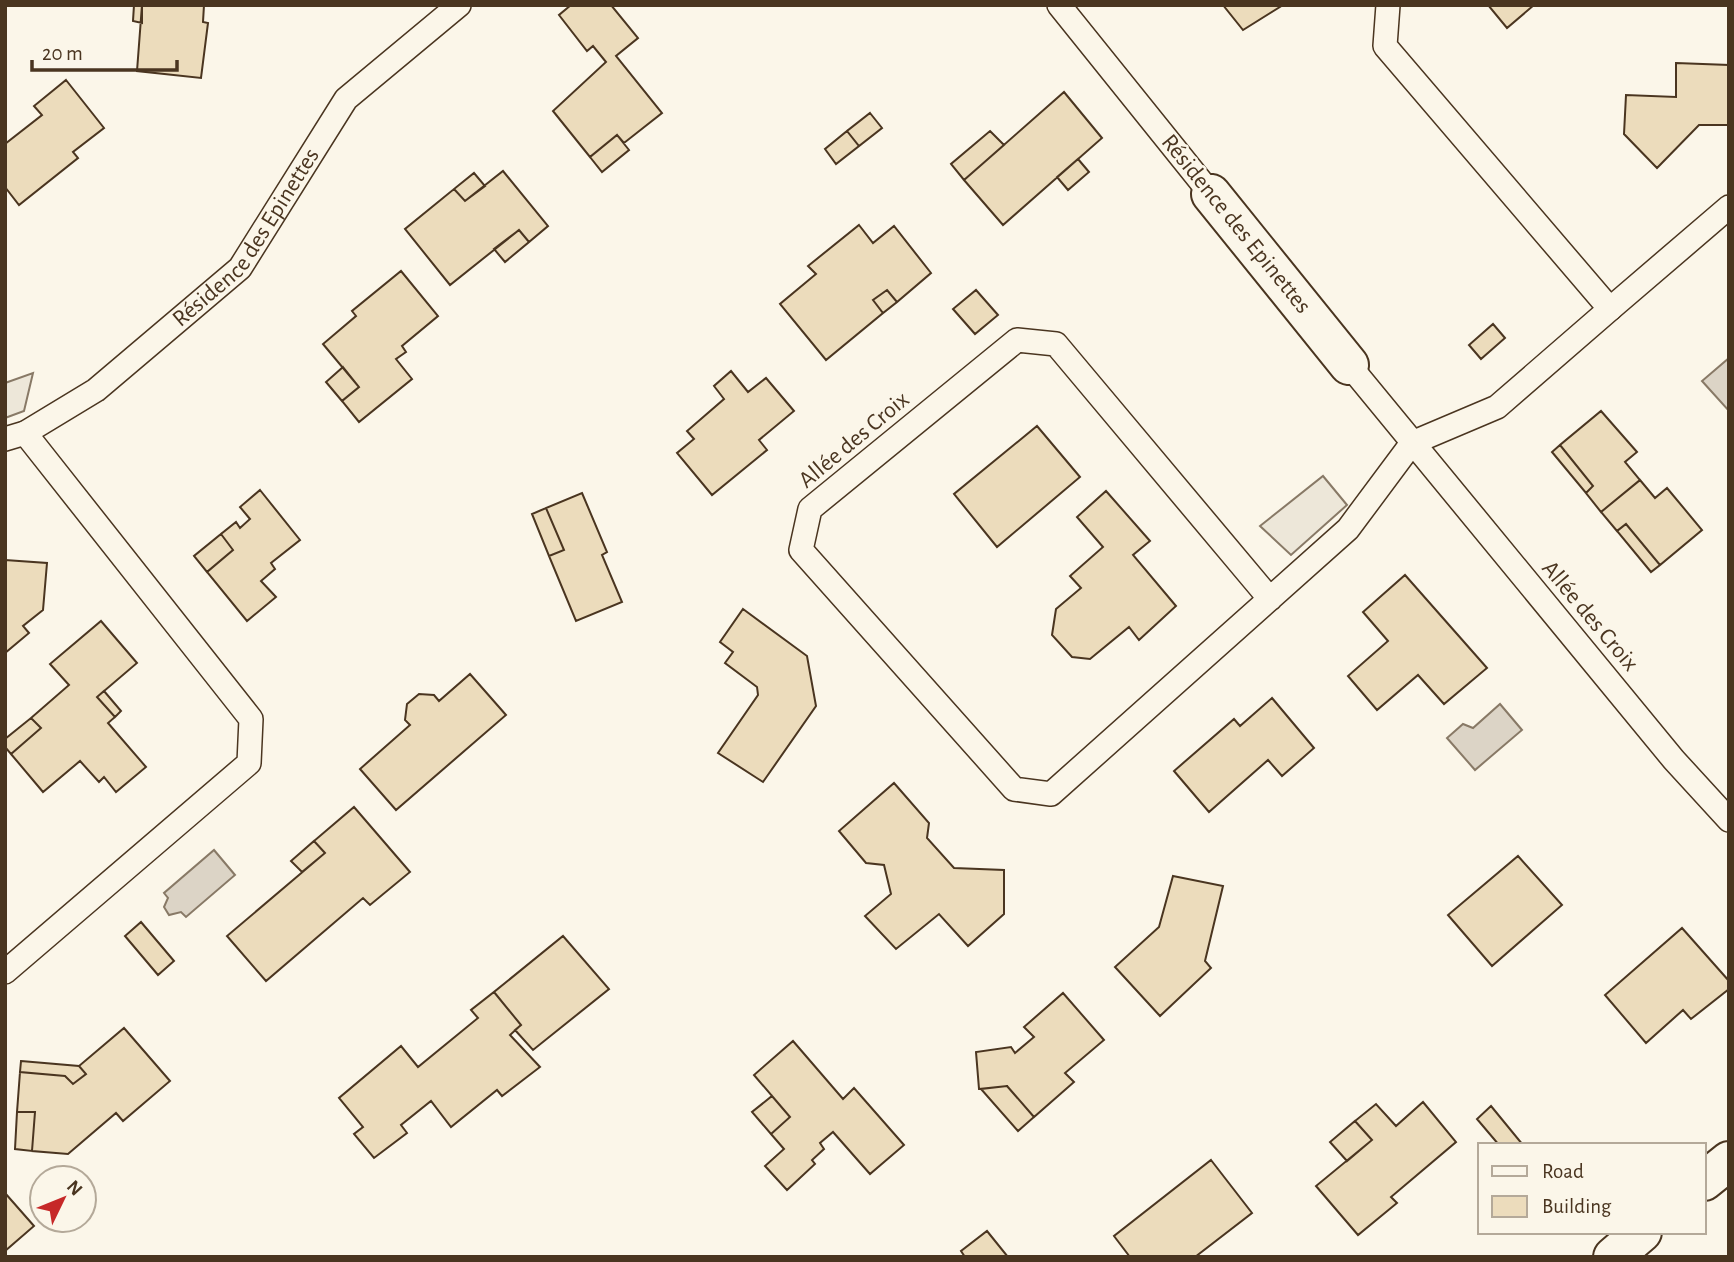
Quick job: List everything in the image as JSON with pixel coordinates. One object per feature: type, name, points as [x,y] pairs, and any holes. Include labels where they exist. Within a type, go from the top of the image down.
[{"type":"street","name":"Résidence des Epinettes","points":[[1211,194],[1349,365]]},
{"type":"street","points":[[1706,1179],[1729,1161]]},
{"type":"street","points":[[1613,1257],[1640,1234]]},
{"type":"lane","name":"Résidence des Epinettes","points":[[15,436],[96,390],[240,268],[345,99],[459,5]]},
{"type":"lane","name":"Résidence des Epinettes","points":[[1059,5],[1211,194]]},
{"type":"lane","points":[[1388,5],[1385,46],[1610,309]]},
{"type":"lane","points":[[1412,443],[1497,407],[1729,206]]},
{"type":"lane","name":"Allée des Croix","points":[[1270,599],[1056,344],[1043,342],[1017,340],[810,509],[801,551],[1014,789],[1051,794],[1270,599],[1348,529],[1412,443],[1674,760],[1729,820]]},
{"type":"lane","name":"Résidence des Epinettes","points":[[1349,365],[1412,443]]},
{"type":"lane","points":[[5,972],[249,763],[251,719],[15,436]]},
{"type":"shaded area","points":[[1729,358],[1729,411],[1702,381]]},
{"type":"shaded area","points":[[33,373],[24,411],[5,418],[5,383]]},
{"type":"shaded area","points":[[1323,476],[1347,505],[1291,555],[1260,526]]},
{"type":"shaded area","points":[[1500,704],[1522,730],[1475,770],[1447,738],[1463,724],[1473,728]]},
{"type":"shaded area","points":[[214,850],[235,875],[186,917],[181,912],[169,915],[164,907],[168,898],[164,893]]},
{"type":"building","points":[[134,5],[142,5],[142,23],[133,21]]},
{"type":"building","points":[[142,5],[204,5],[203,22],[208,23],[201,78],[137,71]]},
{"type":"building","points":[[571,5],[611,5],[638,38],[616,56],[662,113],[624,143],[617,135],[590,157],[553,111],[606,62],[593,46],[587,51],[559,15]]},
{"type":"building","points":[[1223,5],[1283,5],[1243,30]]},
{"type":"building","points":[[1488,5],[1534,5],[1507,28]]},
{"type":"building","points":[[1676,63],[1729,65],[1729,125],[1699,125],[1657,168],[1624,134],[1626,95],[1676,97]]},
{"type":"building","points":[[66,80],[104,128],[73,152],[78,158],[19,205],[5,187],[5,144],[42,115],[34,106]]},
{"type":"building","points":[[1064,92],[1102,138],[1003,225],[964,180]]},
{"type":"building","points":[[870,113],[882,128],[859,146],[847,131]]},
{"type":"building","points":[[847,131],[859,146],[836,164],[825,149]]},
{"type":"building","points":[[990,131],[1004,145],[964,180],[951,164]]},
{"type":"building","points":[[617,135],[629,150],[602,172],[590,157]]},
{"type":"building","points":[[1078,159],[1089,172],[1068,190],[1057,177]]},
{"type":"building","points":[[503,171],[548,226],[529,242],[519,230],[450,285],[405,229],[454,189],[465,201]]},
{"type":"building","points":[[474,173],[485,186],[465,201],[454,189]]},
{"type":"building","points":[[859,225],[873,243],[894,226],[931,273],[897,302],[887,290],[873,300],[883,313],[826,360],[780,304],[816,274],[808,266]]},
{"type":"building","points":[[519,230],[529,242],[505,262],[494,249]]},
{"type":"building","points":[[401,271],[438,316],[402,346],[406,352],[396,359],[412,379],[359,422],[342,401],[359,387],[323,344],[356,316],[352,311]]},
{"type":"building","points":[[887,290],[897,302],[883,313],[873,300]]},
{"type":"building","points":[[976,290],[998,315],[975,334],[953,309]]},
{"type":"building","points":[[1493,324],[1505,338],[1481,359],[1469,345]]},
{"type":"building","points":[[343,367],[359,387],[342,401],[326,382]]},
{"type":"building","points":[[731,371],[748,392],[766,378],[794,411],[759,440],[767,450],[712,495],[677,453],[694,439],[687,431],[724,399],[714,386]]},
{"type":"building","points":[[1601,411],[1637,452],[1625,462],[1640,480],[1601,512],[1586,493],[1593,486],[1560,445]]},
{"type":"building","points":[[1037,426],[1080,477],[997,547],[954,494]]},
{"type":"building","points":[[1560,445],[1593,486],[1586,493],[1552,452]]},
{"type":"building","points":[[1640,480],[1655,498],[1667,488],[1702,530],[1660,565],[1626,524],[1617,531],[1601,512]]},
{"type":"building","points":[[260,490],[300,540],[271,563],[275,569],[261,581],[276,597],[247,621],[207,572],[233,550],[221,534],[236,522],[240,528],[250,519],[240,507]]},
{"type":"building","points":[[1106,491],[1150,541],[1133,555],[1176,606],[1139,640],[1129,627],[1090,659],[1072,657],[1052,635],[1056,609],[1081,588],[1070,576],[1103,547],[1077,517]]},
{"type":"building","points":[[582,493],[607,552],[602,555],[622,602],[576,621],[549,556],[564,550],[546,508]]},
{"type":"building","points":[[546,508],[564,550],[549,556],[532,514]]},
{"type":"building","points":[[1626,524],[1660,565],[1651,572],[1617,531]]},
{"type":"building","points":[[221,534],[233,550],[207,572],[194,556]]},
{"type":"building","points":[[5,560],[47,563],[43,610],[23,626],[29,633],[5,653]]},
{"type":"building","points":[[1405,575],[1487,668],[1444,704],[1418,675],[1377,710],[1348,676],[1388,641],[1363,612]]},
{"type":"building","points":[[743,609],[807,656],[816,706],[763,782],[718,753],[758,695],[757,687],[725,663],[733,652],[720,642]]},
{"type":"building","points":[[101,621],[137,663],[97,697],[115,717],[108,723],[146,767],[116,792],[104,777],[99,782],[80,761],[43,792],[11,754],[41,728],[31,718],[69,685],[50,664]]},
{"type":"building","points":[[470,674],[506,715],[396,810],[360,769],[410,725],[405,720],[407,704],[419,694],[434,695],[439,701]]},
{"type":"building","points":[[104,691],[121,711],[115,717],[97,697]]},
{"type":"building","points":[[1272,698],[1314,748],[1282,776],[1268,760],[1209,812],[1174,771],[1234,719],[1240,726]]},
{"type":"building","points":[[31,718],[41,728],[11,754],[5,747],[5,739]]},
{"type":"building","points":[[894,783],[929,823],[927,838],[954,868],[1004,870],[1004,914],[968,946],[939,914],[896,949],[865,916],[891,894],[884,865],[866,863],[839,831]]},
{"type":"building","points":[[354,807],[410,872],[370,905],[363,898],[266,981],[227,936],[325,853],[314,841]]},
{"type":"building","points":[[314,841],[325,853],[302,872],[291,861]]},
{"type":"building","points":[[1518,856],[1562,905],[1492,966],[1448,915]]},
{"type":"building","points":[[1173,876],[1223,886],[1205,961],[1211,968],[1160,1016],[1115,967],[1159,927]]},
{"type":"building","points":[[141,922],[174,961],[158,975],[125,936]]},
{"type":"building","points":[[1682,928],[1729,981],[1729,989],[1691,1019],[1683,1010],[1646,1043],[1605,995]]},
{"type":"building","points":[[563,936],[609,989],[533,1050],[515,1030],[521,1025],[494,992]]},
{"type":"building","points":[[494,992],[521,1025],[510,1035],[540,1067],[502,1096],[497,1090],[451,1127],[431,1101],[401,1125],[407,1133],[374,1158],[354,1134],[363,1127],[339,1098],[401,1046],[418,1067],[478,1018],[471,1010]]},
{"type":"building","points":[[1063,993],[1104,1040],[1065,1073],[1074,1082],[1034,1117],[1007,1086],[979,1089],[976,1052],[1011,1047],[1015,1053],[1034,1037],[1024,1027]]},
{"type":"building","points":[[124,1028],[170,1081],[123,1121],[116,1113],[68,1154],[32,1151],[35,1112],[17,1112],[20,1072],[65,1076],[73,1084],[86,1074],[79,1066]]},
{"type":"building","points":[[793,1041],[843,1099],[854,1088],[904,1145],[870,1174],[833,1132],[820,1143],[824,1149],[812,1160],[815,1164],[787,1190],[765,1166],[784,1149],[771,1134],[790,1117],[754,1075]]},
{"type":"building","points":[[21,1061],[79,1066],[86,1074],[73,1084],[65,1076],[20,1072]]},
{"type":"building","points":[[1007,1086],[1034,1117],[1018,1131],[981,1089]]},
{"type":"building","points":[[772,1096],[790,1117],[771,1134],[752,1112]]},
{"type":"building","points":[[1423,1102],[1456,1142],[1391,1197],[1397,1203],[1358,1235],[1316,1186],[1372,1140],[1355,1121],[1376,1104],[1396,1126]]},
{"type":"building","points":[[1491,1106],[1521,1143],[1497,1143],[1477,1119]]},
{"type":"building","points":[[17,1112],[35,1112],[32,1151],[15,1149]]},
{"type":"building","points":[[1355,1121],[1372,1140],[1347,1161],[1330,1142]]},
{"type":"building","points":[[1211,1160],[1252,1213],[1195,1257],[1130,1257],[1114,1236]]},
{"type":"building","points":[[5,1193],[28,1219],[28,1231],[5,1251]]},
{"type":"building","points":[[987,1231],[1008,1257],[965,1257],[961,1251]]}]
